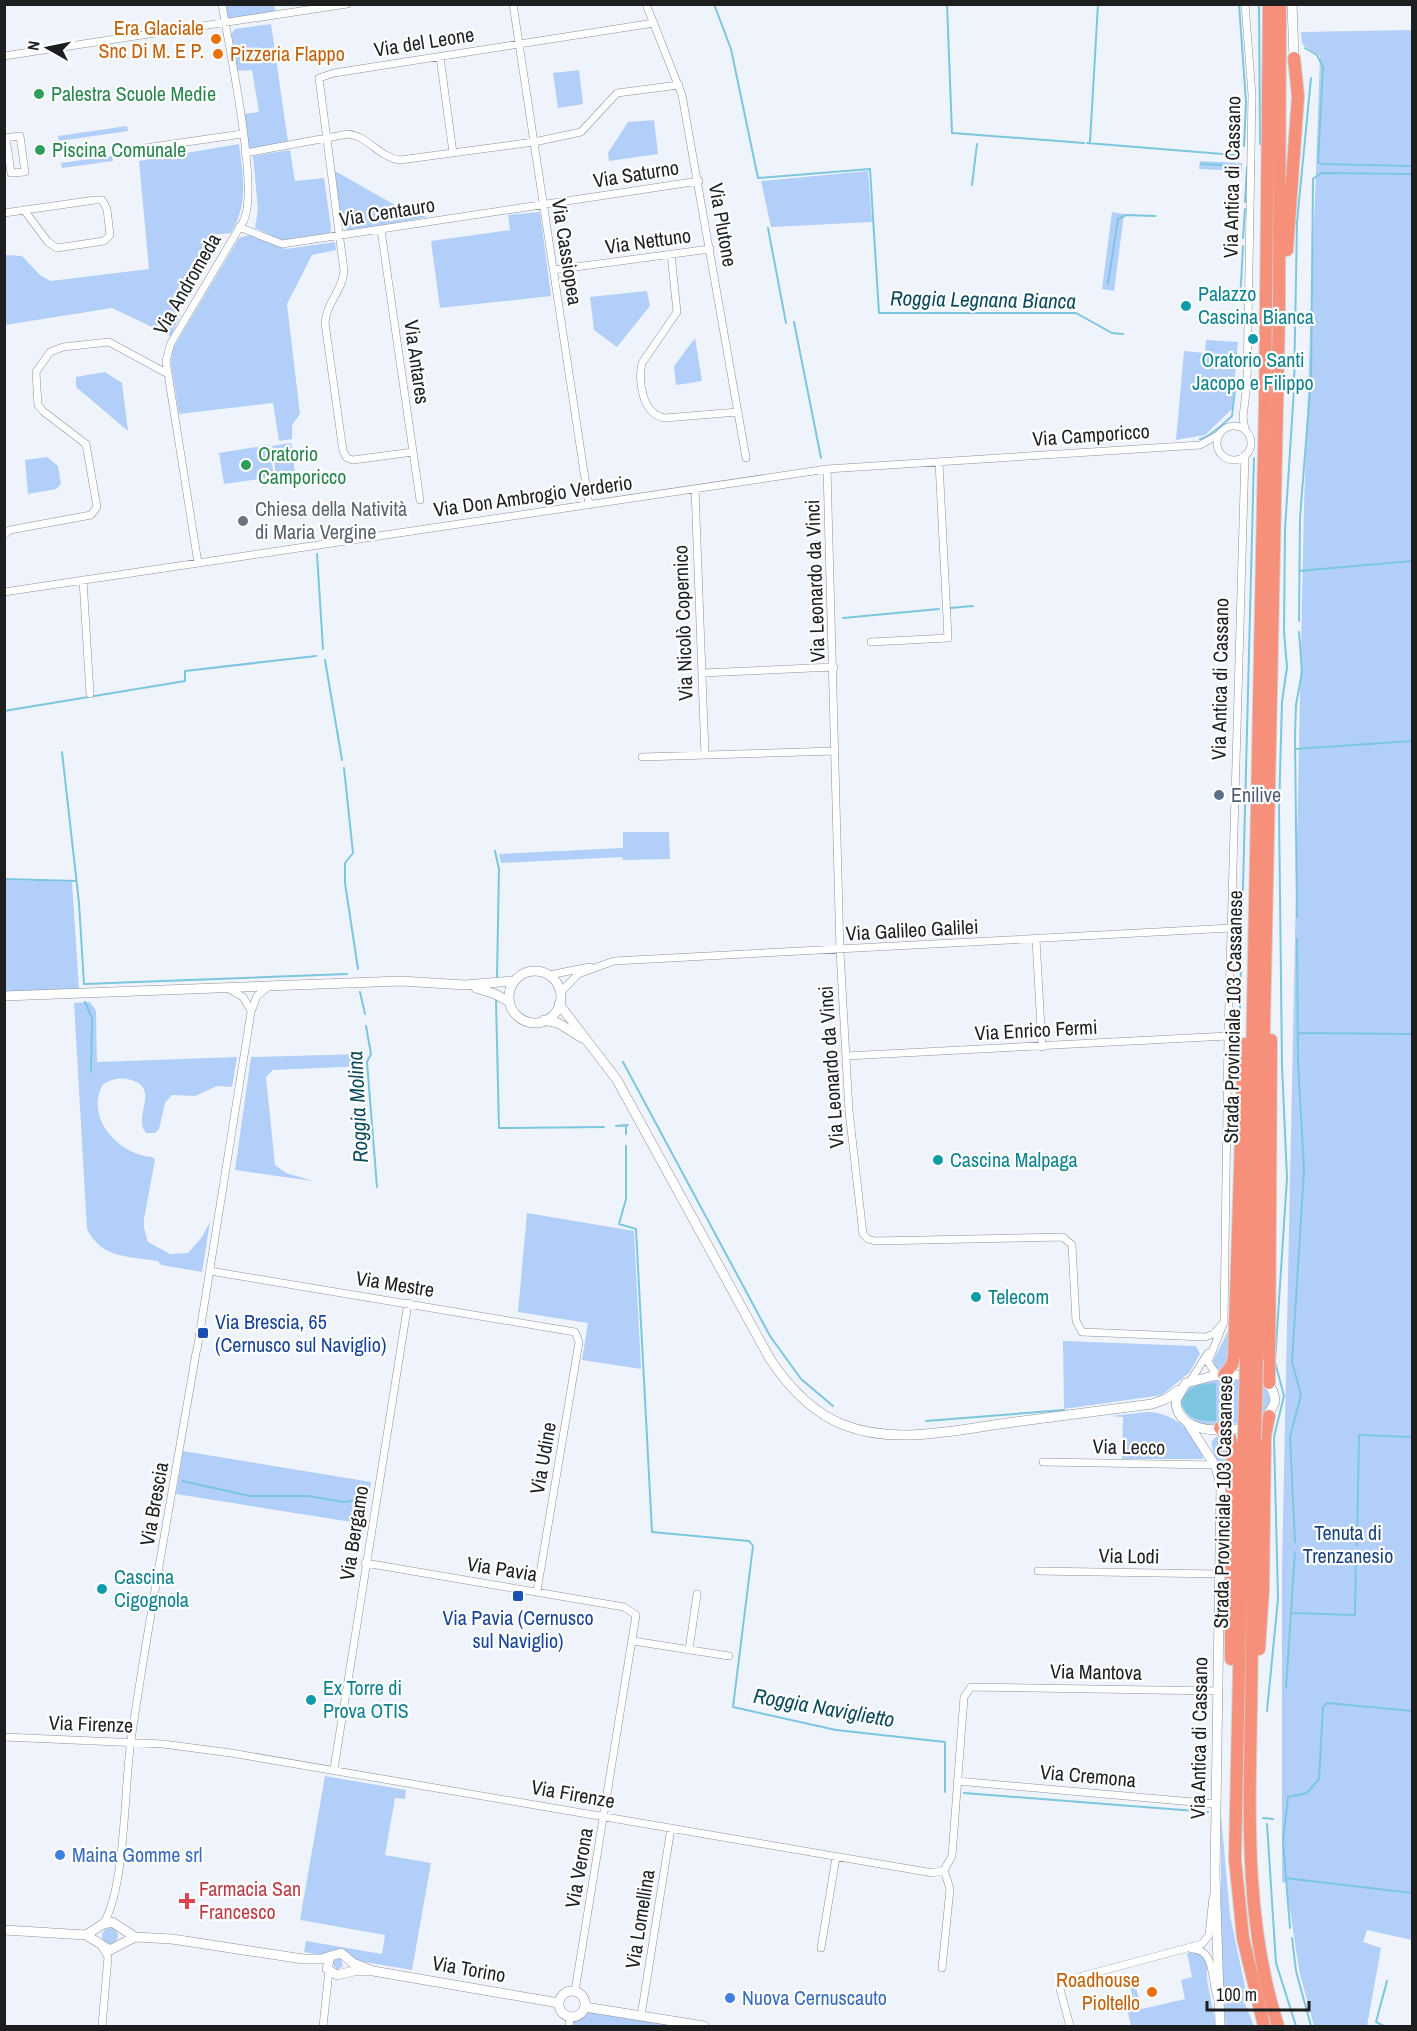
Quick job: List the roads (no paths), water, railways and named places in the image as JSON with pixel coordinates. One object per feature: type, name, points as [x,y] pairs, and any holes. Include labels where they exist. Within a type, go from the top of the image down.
[{"type":"highway","name":"Strada Provinciale 103 Cassanese","points":[[1251,1359],[1269,4]]},
{"type":"highway","name":"Strada Provinciale 103 Cassanese","points":[[1264,2026],[1250,1975],[1240,1920],[1236,1873],[1236,1799],[1268,829],[1279,311],[1280,4]]},
{"type":"highway","points":[[1279,311],[1286,261],[1297,107],[1294,58]]},
{"type":"highway","points":[[1268,829],[1272,1119],[1269,1383]]},
{"type":"highway","points":[[1220,1375],[1232,1365],[1234,1358],[1250,898],[1256,849]]},
{"type":"highway","points":[[1249,1803],[1263,1592],[1265,1436],[1269,1416]]},
{"type":"highway","points":[[1217,1428],[1230,1438],[1232,1445],[1231,1629],[1236,1799]]},
{"type":"highway","name":"Strada Provinciale 103 Cassanese","points":[[1249,1439],[1249,1803],[1253,1906],[1266,1982],[1278,2026]]},
{"type":"main road","points":[[1292,4],[1294,58]]},
{"type":"main road","points":[[4,996],[401,981],[465,985],[514,981],[530,972],[549,975],[557,984],[560,993],[559,1004],[554,1014],[544,1020],[533,1022],[522,1019],[515,1013],[510,1002],[510,989],[514,981]]},
{"type":"main road","points":[[465,985],[495,993],[510,1002]]},
{"type":"main road","points":[[559,1004],[617,1080],[770,1359],[800,1395],[827,1417],[856,1428],[916,1434],[1152,1404],[1166,1400],[1191,1380],[1220,1375],[1257,1376],[1269,1383],[1275,1399],[1269,1416],[1255,1424],[1217,1428],[1189,1425]]},
{"type":"main road","points":[[544,1020],[558,1023],[594,1047]]},
{"type":"main road","points":[[1179,1390],[1175,1404],[1181,1418]]},
{"type":"main road","name":"Via Antica di Cassano","points":[[1152,1404],[1169,1410],[1189,1425],[1215,1466],[1221,1486],[1216,1691],[1215,1891],[1220,2026]]},
{"type":"main road","points":[[1207,1453],[1205,1440],[1217,1428]]},
{"type":"main road","points":[[100,1945],[101,1926]]},
{"type":"main road","points":[[86,1935],[101,1926],[120,1927],[119,1946]]},
{"type":"main road","name":"Via Torino","points":[[120,1927],[135,1937],[172,1939],[303,1959],[319,1960],[337,1953],[373,1971]]},
{"type":"main road","name":"Via Torino","points":[[4,1930],[86,1935],[100,1945],[119,1946],[135,1937]]},
{"type":"main road","points":[[329,1971],[327,1962],[330,1956]]},
{"type":"main road","points":[[343,1974],[349,1966],[348,1958]]},
{"type":"main road","name":"Via Torino","points":[[303,1959],[329,1971],[343,1974],[373,1971],[559,2003]]},
{"type":"main road","points":[[575,1991],[583,1996],[585,2007],[569,2022],[559,2003],[564,1994],[575,1991]]},
{"type":"main road","points":[[585,2007],[704,2026]]},
{"type":"street","name":"Via Andromeda","points":[[198,563],[166,356],[171,343],[247,212],[250,198],[222,4]]},
{"type":"street","points":[[4,56],[347,4]]},
{"type":"street","name":"Via Cassiopea","points":[[513,4],[589,505]]},
{"type":"street","name":"Via Plutone","points":[[646,4],[679,84],[699,181],[746,458]]},
{"type":"street","name":"Via Antica di Cassano","points":[[1245,4],[1252,95],[1246,386],[1243,417],[1245,430]]},
{"type":"street","name":"Via del Leone","points":[[326,137],[318,81],[322,76],[654,23]]},
{"type":"street","points":[[440,57],[453,153]]},
{"type":"street","points":[[245,153],[326,137],[356,135],[398,160],[534,142],[581,132],[608,100],[618,92],[679,84]]},
{"type":"street","points":[[138,149],[242,134]]},
{"type":"street","points":[[20,136],[25,172],[10,173],[5,138],[20,136]]},
{"type":"street","points":[[326,137],[344,279],[327,310],[325,323],[343,454],[353,460],[413,452]]},
{"type":"street","name":"Via Saturno","points":[[544,205],[699,181]]},
{"type":"street","points":[[4,213],[24,210],[102,200],[107,209],[110,235],[104,241],[57,248],[48,242],[24,210]]},
{"type":"street","name":"Via Centauro","points":[[239,227],[249,229],[282,244],[544,205]]},
{"type":"street","name":"Via Antares","points":[[381,230],[420,500]]},
{"type":"street","name":"Via Nettuno","points":[[553,270],[710,249]]},
{"type":"street","points":[[671,254],[678,310],[673,321],[642,363],[641,373],[646,405],[656,416],[665,418],[738,412]]},
{"type":"street","points":[[6,531],[89,516],[96,511],[97,505],[87,447],[44,412],[37,402],[35,374],[48,353],[63,347],[109,342],[168,374]]},
{"type":"street","name":"Via Antica di Cassano","points":[[1232,426],[1240,414],[1246,386]]},
{"type":"street","points":[[1220,452],[1217,442],[1220,434],[1232,426],[1245,430],[1251,442],[1245,455],[1233,459]]},
{"type":"street","name":"Via Camporicco","points":[[961,460],[1200,445],[1220,434]]},
{"type":"street","points":[[1200,445],[1233,459],[1240,469],[1243,481]]},
{"type":"street","name":"Via Antica di Cassano","points":[[1220,1375],[1208,1362],[1224,1322],[1228,1036],[1245,455]]},
{"type":"street","name":"Via Don Ambrogio Verderio","points":[[4,592],[827,469],[961,460]]},
{"type":"street","points":[[871,642],[948,638],[939,462]]},
{"type":"street","name":"Via Leonardo da Vinci","points":[[827,469],[840,951],[846,1056],[862,1229],[866,1238],[875,1241],[1064,1237],[1072,1245],[1076,1321],[1081,1332],[1205,1337]]},
{"type":"street","name":"Via Nicolò Copernico","points":[[694,489],[705,755]]},
{"type":"street","points":[[83,580],[90,694]]},
{"type":"street","points":[[702,673],[834,667]]},
{"type":"street","points":[[642,757],[835,751]]},
{"type":"street","name":"Via Galileo Galilei","points":[[549,975],[614,961],[840,951],[1231,928]]},
{"type":"street","points":[[1036,939],[1042,1047]]},
{"type":"street","name":"Via Galileo Galilei","points":[[560,993],[575,976],[595,966]]},
{"type":"street","points":[[250,1012],[257,996],[268,987]]},
{"type":"street","points":[[226,989],[243,997],[250,1012]]},
{"type":"street","name":"Via Brescia","points":[[101,1926],[111,1910],[131,1742],[210,1271],[250,1012]]},
{"type":"street","name":"Via Enrico Fermi","points":[[846,1056],[1228,1036]]},
{"type":"street","name":"Via Mestre","points":[[210,1271],[575,1332]]},
{"type":"street","name":"Via Bergamo","points":[[334,1769],[408,1303]]},
{"type":"street","points":[[1205,1337],[1214,1335],[1224,1322]]},
{"type":"street","name":"Via Udine","points":[[537,1591],[579,1342],[575,1332]]},
{"type":"street","points":[[1205,1337],[1212,1340],[1215,1345]]},
{"type":"street","name":"Via Antica di Cassano","points":[[1191,1380],[1215,1345]]},
{"type":"street","name":"Via Lecco","points":[[1043,1462],[1215,1466]]},
{"type":"street","name":"Via Pavia","points":[[365,1563],[624,1606],[632,1610]]},
{"type":"street","name":"Via Lodi","points":[[1038,1571],[1219,1574]]},
{"type":"street","points":[[689,1650],[697,1594]]},
{"type":"street","name":"Via Verona","points":[[575,1991],[633,1641],[636,1615],[632,1610]]},
{"type":"street","points":[[633,1641],[729,1656]]},
{"type":"street","name":"Via Mantova","points":[[957,1781],[964,1697],[974,1686],[1216,1691]]},
{"type":"street","name":"Via Firenze","points":[[4,1737],[186,1746],[334,1769],[933,1874],[944,1870]]},
{"type":"street","points":[[942,1968],[950,1888],[944,1870],[952,1856],[957,1781]]},
{"type":"street","name":"Via Cremona","points":[[957,1781],[1216,1804]]},
{"type":"street","name":"Via Lomellina","points":[[641,2016],[671,1828]]},
{"type":"street","points":[[821,1948],[837,1857]]},
{"type":"street","points":[[1070,2026],[1060,1989],[1064,1981],[1187,1950],[1202,1944],[1208,1938],[1215,1891]]},
{"type":"street","points":[[111,1910],[120,1927]]},
{"type":"street","points":[[100,1945],[108,1957],[102,2026]]},
{"type":"street","points":[[108,1957],[119,1946]]},
{"type":"street","points":[[1187,1950],[1201,1950],[1208,1956],[1211,1979],[1218,2001]]},
{"type":"street","points":[[323,2026],[329,1971]]},
{"type":"street","points":[[328,1991],[343,1974]]},
{"type":"waterway","name":"Roggia Legnana Bianca","points":[[714,4],[731,49],[758,178],[870,169],[879,313],[1076,313],[1112,333],[1123,334]]},
{"type":"waterway","name":"Roggia Legnana Bianca","points":[[947,4],[952,133],[1084,143]]},
{"type":"waterway","name":"Roggia Legnana Bianca","points":[[1090,142],[1098,4]]},
{"type":"waterway","points":[[1239,4],[1246,102],[1244,146]]},
{"type":"waterway","points":[[1259,4],[1260,144]]},
{"type":"waterway","points":[[1305,48],[1317,55],[1323,67],[1318,162],[1321,164],[1412,166]]},
{"type":"waterway","points":[[1267,1711],[1278,1599],[1274,1437],[1284,1396],[1275,1362],[1287,1178],[1282,1066],[1279,810],[1282,702],[1287,667],[1284,632],[1285,529],[1294,389],[1297,222],[1311,78]]},
{"type":"waterway","name":"Roggia Legnana Bianca","points":[[1087,143],[1235,155]]},
{"type":"waterway","points":[[972,185],[977,144]]},
{"type":"waterway","points":[[1201,164],[1240,166]]},
{"type":"waterway","points":[[1245,202],[1247,167]]},
{"type":"waterway","points":[[1299,621],[1300,518],[1311,378],[1313,179],[1321,173],[1412,174]]},
{"type":"waterway","points":[[1243,238],[1245,209]]},
{"type":"waterway","points":[[1108,284],[1118,219],[1126,215],[1155,216]]},
{"type":"waterway","name":"Roggia Legnana Bianca","points":[[768,228],[786,323]]},
{"type":"waterway","points":[[1240,301],[1243,246]]},
{"type":"waterway","name":"Roggia Legnana Bianca","points":[[794,322],[821,458]]},
{"type":"waterway","points":[[1200,439],[1212,433],[1232,416],[1236,380]]},
{"type":"waterway","points":[[1239,1043],[1254,458]]},
{"type":"waterway","name":"Roggia Molina","points":[[317,554],[323,649]]},
{"type":"waterway","points":[[1299,571],[1412,561]]},
{"type":"waterway","points":[[950,608],[973,606]]},
{"type":"waterway","points":[[843,618],[939,609]]},
{"type":"waterway","points":[[1297,917],[1295,736],[1296,705],[1302,672],[1299,632]]},
{"type":"waterway","points":[[4,711],[185,681],[185,671],[316,656]]},
{"type":"waterway","name":"Roggia Molina","points":[[325,660],[342,760]]},
{"type":"waterway","points":[[1295,749],[1412,741]]},
{"type":"waterway","points":[[62,752],[79,903],[84,984],[347,974]]},
{"type":"waterway","name":"Roggia Molina","points":[[344,768],[353,853],[345,863],[345,883],[358,969]]},
{"type":"waterway","points":[[495,851],[499,869],[497,978]]},
{"type":"waterway","points":[[4,879],[76,881]]},
{"type":"waterway","points":[[1295,1542],[1290,1437],[1301,1395],[1292,1362],[1304,1170],[1298,1062],[1297,939]]},
{"type":"waterway","name":"Roggia Molina","points":[[360,992],[365,1014]]},
{"type":"waterway","points":[[496,1000],[499,1128],[604,1127]]},
{"type":"waterway","points":[[85,1002],[92,1018],[91,1072]]},
{"type":"waterway","name":"Roggia Molina","points":[[366,1026],[371,1054],[367,1062],[377,1187]]},
{"type":"waterway","points":[[1298,1033],[1412,1034]]},
{"type":"waterway","points":[[623,1062],[770,1336],[801,1379],[833,1406]]},
{"type":"waterway","points":[[616,1126],[628,1125]]},
{"type":"waterway","points":[[626,1126],[626,1134]]},
{"type":"waterway","name":"Roggia Naviglietto","points":[[626,1146],[626,1199],[619,1224],[636,1229],[652,1532],[749,1541],[753,1546],[733,1707],[836,1730],[945,1742],[945,1792]]},
{"type":"waterway","points":[[1230,1382],[1230,1420]]},
{"type":"waterway","points":[[926,1421],[1064,1410]]},
{"type":"waterway","points":[[1357,1545],[1359,1435],[1412,1437]]},
{"type":"waterway","name":"Roggia Naviglietto","points":[[182,1481],[250,1496],[308,1496],[344,1502],[365,1499]]},
{"type":"waterway","points":[[1286,1688],[1295,1552]]},
{"type":"waterway","points":[[1291,1613],[1355,1615],[1356,1552]]},
{"type":"waterway","points":[[1290,1928],[1283,1840],[1288,1797],[1307,1793],[1319,1779],[1323,1707],[1327,1703],[1412,1711]]},
{"type":"waterway","name":"Roggia Naviglietto","points":[[964,1793],[1208,1812]]},
{"type":"waterway","name":"Roggia Naviglietto","points":[[1263,1818],[1273,1819]]},
{"type":"waterway","points":[[1267,1824],[1276,1963],[1296,2026]]},
{"type":"waterway","name":"Roggia Naviglietto","points":[[1285,1878],[1412,1893]]},
{"type":"waterway","points":[[1292,1938],[1296,1971],[1311,2026]]},
{"type":"waterway","points":[[1384,2026],[1376,2022],[1387,1981]]},
{"type":"place","name":"Era Glaciale Snc Di M. E P.","points":[[216,39]]},
{"type":"place","name":"Pizzeria Flappo","points":[[218,54]]},
{"type":"place","name":"Palestra Scuole Medie","points":[[39,94]]},
{"type":"place","name":"Piscina Comunale","points":[[40,150]]},
{"type":"place","name":"Palazzo Cascina Bianca","points":[[1186,306]]},
{"type":"place","name":"Oratorio Santi Jacopo e Filippo","points":[[1253,339]]},
{"type":"place","name":"Oratorio Camporicco","points":[[246,465]]},
{"type":"place","name":"Chiesa della Natività di Maria Vergine","points":[[243,521]]},
{"type":"place","name":"Enilive","points":[[1219,795]]},
{"type":"place","name":"Cascina Malpaga","points":[[938,1160]]},
{"type":"place","name":"Telecom","points":[[976,1297]]},
{"type":"place","name":"Via Brescia, 65 (Cernusco sul Naviglio)","points":[[203,1333]]},
{"type":"place","name":"Cascina Cigognola","points":[[102,1589]]},
{"type":"place","name":"Via Pavia (Cernusco sul Naviglio)","points":[[518,1596]]},
{"type":"place","name":"Ex Torre di Prova OTIS","points":[[311,1700]]},
{"type":"place","name":"Maina Gomme srl","points":[[60,1855]]},
{"type":"place","name":"Farmacia San Francesco","points":[[187,1901]]},
{"type":"place","name":"Roadhouse Pioltello","points":[[1152,1992]]},
{"type":"place","name":"Nuova Cernuscauto","points":[[730,1998]]},
{"type":"park label","name":"Tenuta di Trenzanesio","points":[[1348,1544]]}]
